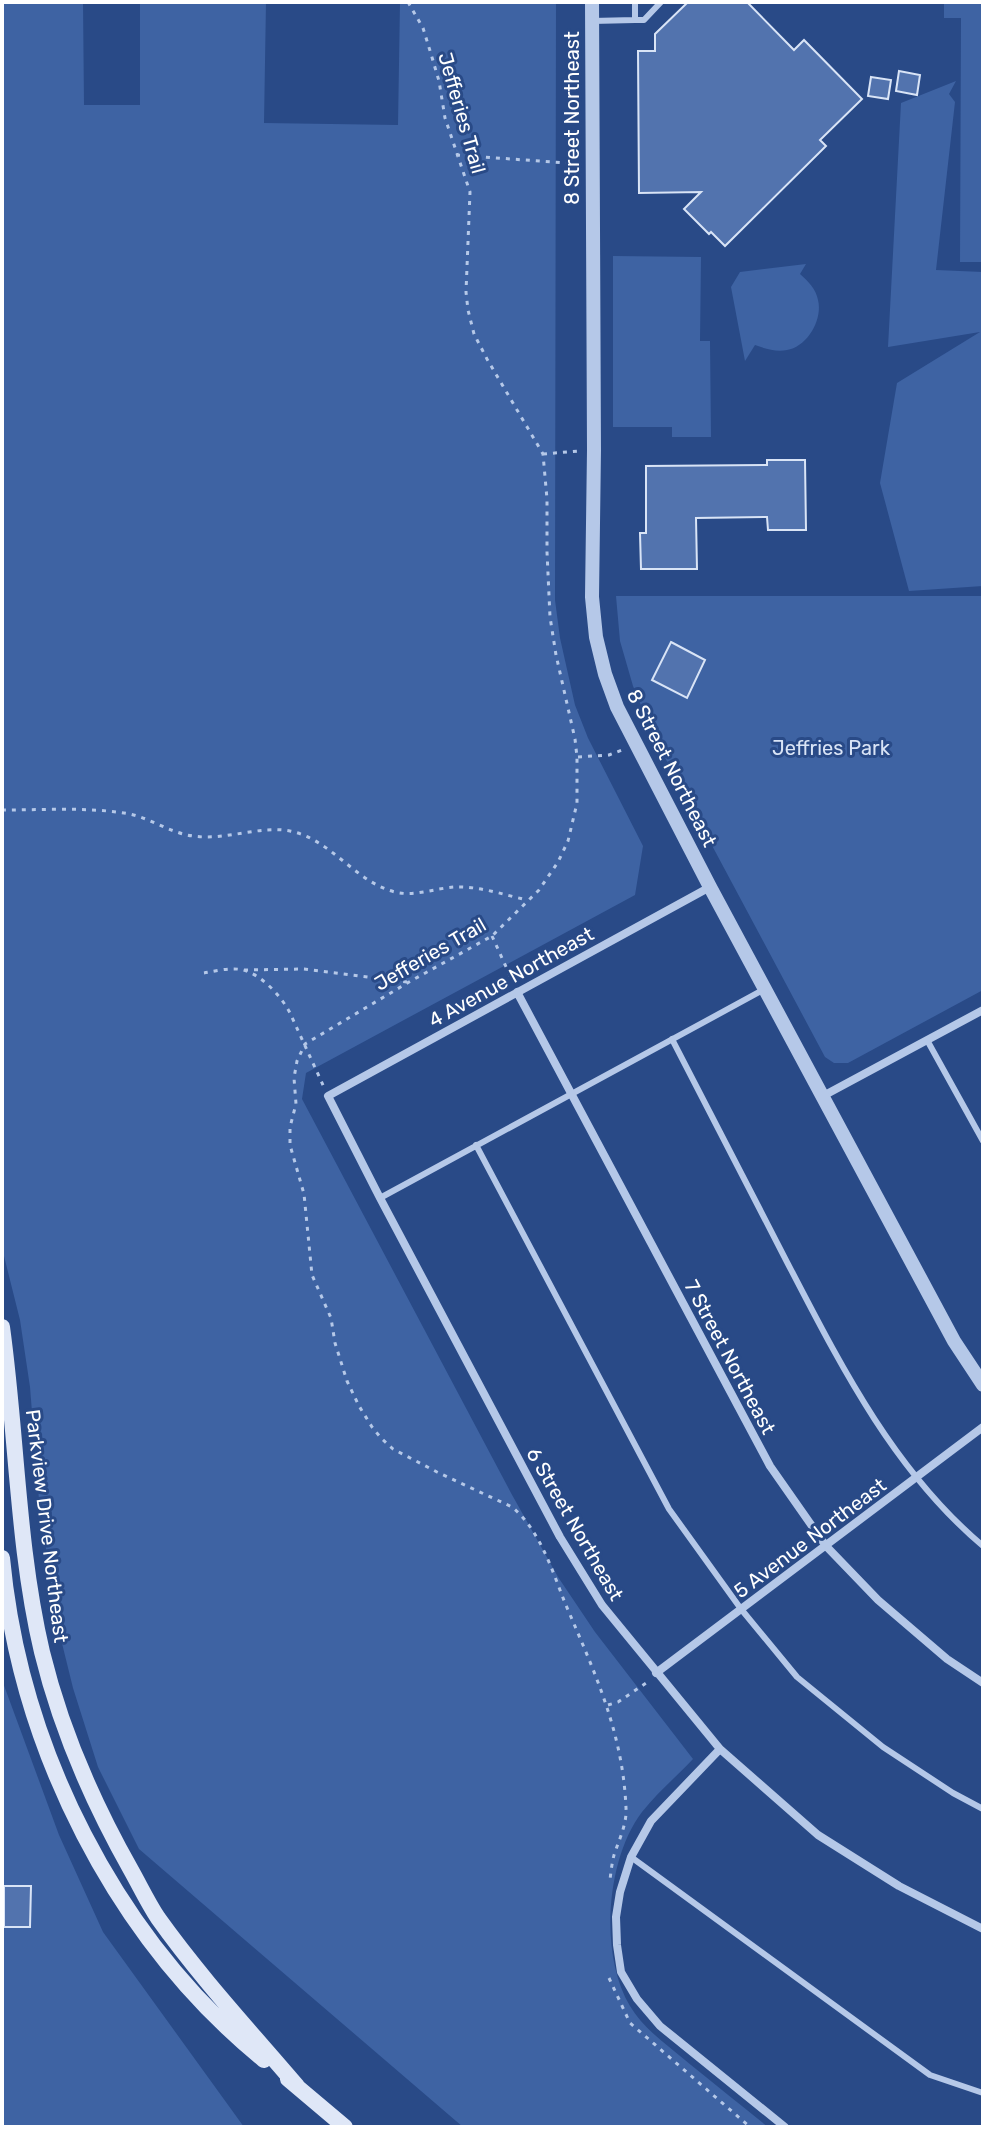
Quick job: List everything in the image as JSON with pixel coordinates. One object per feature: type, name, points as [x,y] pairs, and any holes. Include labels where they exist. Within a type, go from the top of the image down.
[{"type":"main road","name":"Parkview Drive Northeast","points":[[2,1327],[31,1592],[42,1651],[59,1714],[80,1771],[109,1832],[156,1915],[187,1957],[297,2086]]},
{"type":"main road","name":"Parkview Drive Northeast","points":[[2,1558],[15,1648],[35,1717],[60,1787],[94,1856],[138,1922],[188,1986],[239,2040],[345,2127]]},
{"type":"street","name":"8 Street Northeast","points":[[592,2],[592,597],[596,637],[605,674],[617,707],[710,887],[954,1341],[983,1385]]},
{"type":"street","name":"4 Avenue Northeast","points":[[328,1096],[710,887]]},
{"type":"street","name":"7 Street Northeast","points":[[517,992],[770,1466],[826,1546],[878,1600],[947,1659],[983,1683]]},
{"type":"street","points":[[823,1096],[983,1010]]},
{"type":"street","name":"6 Street Northeast","points":[[328,1096],[560,1537],[602,1605],[720,1749],[818,1835],[899,1886],[983,1929]]},
{"type":"street","name":"5 Avenue Northeast","points":[[656,1673],[983,1427]]},
{"type":"street","points":[[720,1749],[651,1821],[631,1857],[616,1917],[621,1972],[637,1999],[660,2026],[785,2127]]},
{"type":"lane","points":[[635,2],[635,20]]},
{"type":"lane","points":[[592,21],[644,20],[661,2]]},
{"type":"lane","points":[[380,1198],[765,989]]},
{"type":"lane","points":[[672,1039],[841,1366],[916,1478],[958,1525],[983,1546]]},
{"type":"lane","points":[[927,1040],[983,1141]]},
{"type":"lane","points":[[476,1145],[669,1509],[741,1609],[797,1677],[883,1747],[983,1809]]},
{"type":"lane","points":[[631,1857],[930,2075],[983,2093]]},
{"type":"path","name":"Jefferies Trail","points":[[305,1044],[492,936],[539,890],[558,862],[568,841],[577,803],[575,739],[550,617],[543,454],[474,334],[466,292],[470,192],[445,118],[439,81],[423,28],[408,2]]},
{"type":"path","points":[[456,155],[592,165]]},
{"type":"path","points":[[543,454],[581,450]]},
{"type":"path","points":[[577,757],[609,755],[636,743]]},
{"type":"path","points":[[2,810],[127,813],[194,837],[289,831],[312,839],[351,868],[396,893],[459,887],[527,900]]},
{"type":"path","points":[[492,936],[517,992]]},
{"type":"path","points":[[204,973],[304,969],[409,982]]},
{"type":"path","points":[[244,970],[269,986],[283,1001],[328,1096]]},
{"type":"path","points":[[305,1044],[294,1078],[296,1104],[290,1127],[290,1145],[304,1194],[312,1275],[331,1318],[347,1381],[359,1406],[381,1438],[393,1449],[512,1507],[529,1525],[543,1550]]},
{"type":"path","points":[[608,1705],[647,1683],[656,1673]]},
{"type":"green space","points":[[2,2],[83,2],[84,105],[140,105],[140,2],[266,2],[264,123],[398,125],[400,2],[556,2],[555,600],[575,705],[588,738],[643,846],[635,895],[306,1073],[302,1099],[558,1577],[595,1632],[693,1759],[642,1812],[621,1855],[611,1908],[614,1961],[620,1985],[642,2023],[768,2127],[463,2127],[139,1849],[98,1767],[73,1688],[56,1619],[39,1500],[30,1387],[20,1320],[2,1248]]},
{"type":"green space","points":[[944,2],[983,2],[983,262],[960,262],[961,18],[944,18]]},
{"type":"green space","points":[[956,81],[949,94],[955,102],[936,270],[983,272],[983,586],[909,591],[880,483],[897,383],[980,332],[888,347],[901,103]]},
{"type":"green space","points":[[613,256],[701,257],[700,341],[710,341],[711,437],[672,437],[672,427],[613,427]]},
{"type":"green space","points":[[806,264],[800,274],[814,289],[819,308],[812,331],[801,344],[787,350],[771,350],[755,345],[745,361],[731,287],[740,272]]},
{"type":"green space","name":"Jeffries Park","points":[[616,596],[983,596],[983,990],[848,1063],[834,1063],[825,1057],[654,737],[633,686],[620,641]]},
{"type":"green space","points":[[2,1680],[59,1835],[103,1932],[244,2127],[2,2127]]},
{"type":"building","points":[[688,2],[747,2],[794,50],[804,40],[862,99],[820,140],[826,146],[725,246],[684,209],[701,192],[639,193],[638,51],[655,51],[655,34]]},
{"type":"building","points":[[899,71],[920,75],[917,95],[896,91]]},
{"type":"building","points":[[871,77],[891,80],[888,99],[868,96]]},
{"type":"building","points":[[767,460],[805,460],[806,530],[768,530],[767,517],[696,518],[697,569],[641,569],[640,533],[646,533],[646,466],[767,465]]},
{"type":"building","points":[[671,642],[705,660],[687,698],[652,680]]},
{"type":"building","points":[[4,1886],[31,1886],[30,1927],[4,1927]]}]
